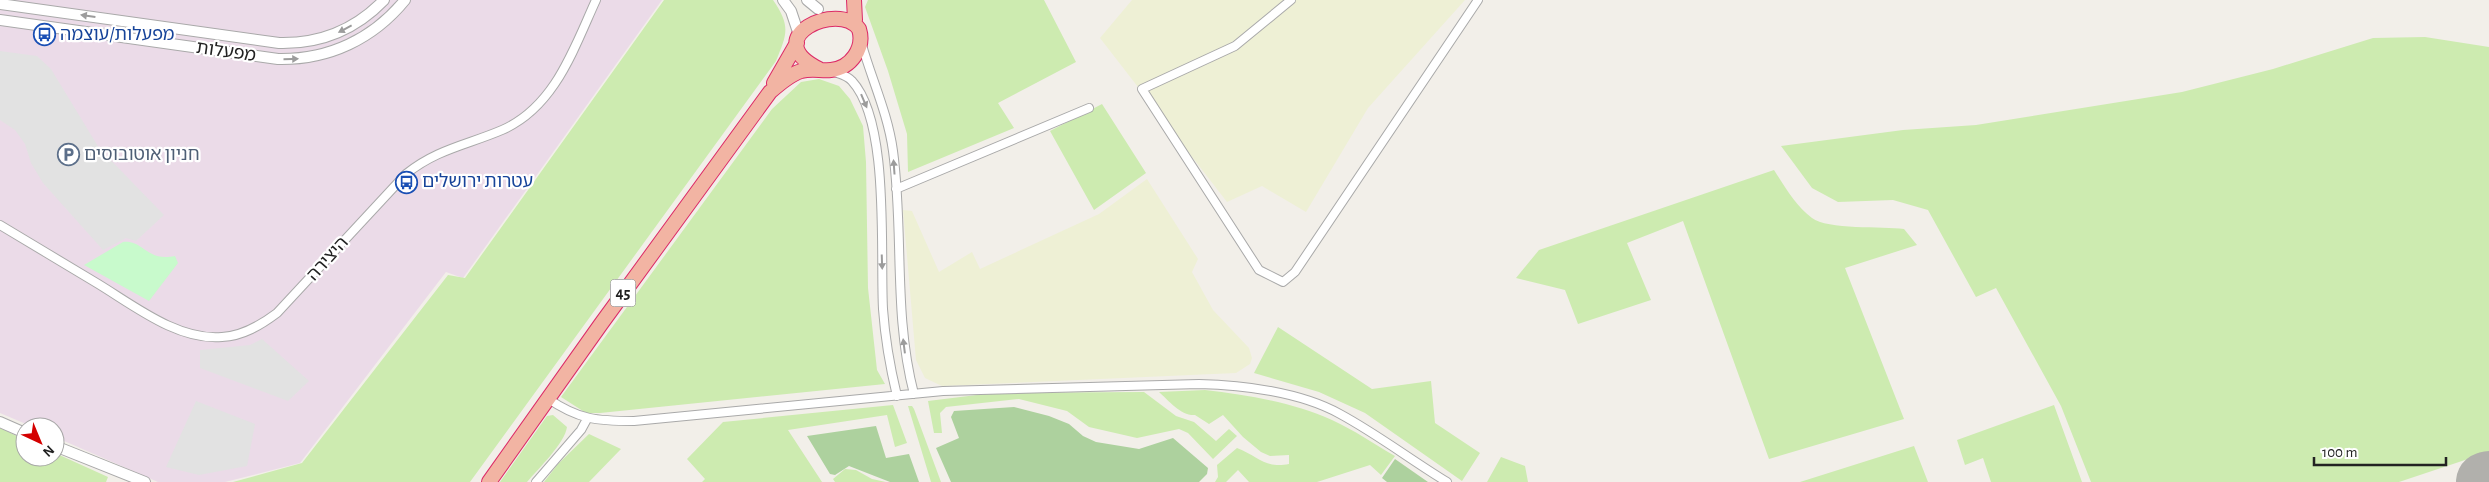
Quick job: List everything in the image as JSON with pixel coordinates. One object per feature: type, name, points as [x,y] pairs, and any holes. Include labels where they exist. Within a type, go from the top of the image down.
[{"type":"highway","points":[[854,0],[855,20],[860,30],[860,41]]},
{"type":"highway","name":"45","points":[[489,482],[760,105],[784,69],[805,18],[823,7]]},
{"type":"highway","points":[[823,7],[841,9],[855,20]]},
{"type":"highway","points":[[797,37],[804,59],[824,70]]},
{"type":"highway","name":"45","points":[[760,105],[779,84],[791,75],[808,69],[839,69],[854,58],[860,41]]},
{"type":"street","name":"מפעלות","points":[[0,4],[296,44],[312,42],[339,32],[369,14],[384,0]]},
{"type":"street","name":"מפעלות","points":[[0,20],[278,59],[297,59],[315,57],[346,47],[379,26],[406,0]]},
{"type":"street","name":"היצירה","points":[[0,225],[171,326],[204,336],[222,337],[237,335],[264,322],[277,313],[406,174],[422,161],[449,148],[503,129],[538,105],[562,72],[596,0]]},
{"type":"street","points":[[783,0],[791,11],[797,37]]},
{"type":"street","points":[[807,0],[823,7]]},
{"type":"street","points":[[1291,0],[1235,46],[1142,88],[1259,270],[1284,282],[1295,272],[1478,0]]},
{"type":"street","points":[[860,41],[890,131],[896,190],[900,315],[905,354],[914,394]]},
{"type":"street","points":[[824,70],[851,79],[863,98],[874,134],[879,171],[885,324],[897,396]]},
{"type":"street","points":[[896,190],[1089,108]]},
{"type":"street","points":[[548,398],[572,413],[587,419],[634,421],[914,394],[1171,384],[1236,385],[1302,399],[1340,413],[1447,482]]},
{"type":"street","points":[[536,482],[582,430],[587,419]]},
{"type":"street","points":[[0,422],[15,429]]},
{"type":"street","points":[[65,450],[145,482]]},
{"type":"shaded area","points":[[0,0],[662,0],[463,278],[446,272],[300,463],[225,482],[158,482],[65,441],[65,417],[15,417],[15,419],[0,413]]},
{"type":"shaded area","name":"חניון אוטובוסים","points":[[0,51],[37,56],[51,69],[99,148],[164,215],[136,241],[126,238],[103,250],[43,183],[31,163],[25,144],[15,130],[0,120]]},
{"type":"shaded area","points":[[262,339],[309,381],[288,401],[200,368],[200,350],[250,345]]},
{"type":"shaded area","points":[[196,401],[255,424],[247,466],[199,475],[166,467]]},
{"type":"green space","points":[[664,0],[773,0],[785,24],[785,37],[780,52],[776,61],[470,482],[233,482],[302,463],[448,275],[465,278]]},
{"type":"green space","points":[[868,0],[1044,0],[1076,62],[998,103],[1014,128],[908,172],[907,134],[888,71],[865,7]]},
{"type":"green space","points":[[1132,0],[1465,0],[1368,108],[1306,212],[1262,186],[1227,202],[1100,38]]},
{"type":"green space","points":[[2425,37],[2489,47],[2489,452],[2399,482],[2091,482],[2061,406],[1996,288],[1976,297],[1928,210],[1893,200],[1838,202],[1812,188],[1781,146],[1903,130],[1976,125],[2182,92],[2273,69],[2373,38]]},
{"type":"green space","points":[[819,79],[839,86],[850,99],[863,126],[866,162],[868,288],[877,370],[885,384],[600,413],[586,413],[561,397],[772,109],[801,82]]},
{"type":"green space","points":[[1102,104],[1146,173],[1094,210],[1050,131]]},
{"type":"green space","points":[[1774,170],[1796,202],[1806,213],[1819,222],[1842,226],[1904,229],[1917,245],[1845,268],[1904,419],[1769,459],[1683,221],[1627,243],[1651,300],[1578,324],[1565,290],[1516,278],[1539,250]]},
{"type":"green space","points":[[1147,179],[1198,259],[1192,272],[1213,310],[1249,348],[1252,358],[1250,364],[1236,373],[942,386],[925,378],[916,360],[903,210],[912,211],[939,272],[972,252],[980,269],[1099,214]]},
{"type":"green space","points":[[123,242],[136,244],[151,254],[158,256],[175,256],[178,263],[149,301],[84,265]]},
{"type":"green space","points":[[1278,327],[1372,389],[1431,381],[1435,423],[1480,453],[1462,481],[1365,413],[1319,392],[1254,373]]},
{"type":"green space","points":[[1205,390],[1269,400],[1301,408],[1348,428],[1395,456],[1381,475],[1370,465],[1317,482],[1249,482],[1238,470],[1226,482],[1215,482],[1218,477],[1217,465],[1237,448],[1274,465],[1289,464],[1289,455],[1270,456],[1261,452],[1243,437],[1223,415],[1209,424],[1195,415],[1180,411],[1159,392]]},
{"type":"green space","points":[[1144,392],[1176,416],[1194,422],[1216,441],[1229,429],[1237,436],[1213,459],[1188,433],[1179,429],[1137,438],[1089,427],[1067,411],[1019,399],[946,407],[940,413],[942,433],[934,433],[928,401],[993,393]]},
{"type":"green space","points":[[893,405],[907,443],[895,447],[887,415],[788,430],[822,482],[702,482],[705,479],[687,459],[723,422]]},
{"type":"green space","points":[[2054,405],[2082,482],[1991,482],[1983,458],[1965,465],[1957,440]]},
{"type":"green space","points":[[908,406],[912,406],[914,409],[941,482],[931,482]]},
{"type":"green space","points":[[1014,407],[1049,416],[1069,424],[1083,436],[1096,442],[1139,449],[1173,438],[1208,468],[1207,474],[1199,482],[951,482],[936,448],[959,438],[951,417],[954,411]]},
{"type":"green space","points":[[553,415],[567,427],[561,441],[550,456],[527,482],[500,482],[547,416]]},
{"type":"green space","points":[[876,426],[886,458],[909,454],[919,482],[890,482],[849,466],[835,475],[830,474],[807,436]]},
{"type":"green space","points":[[0,428],[15,435],[15,467],[65,467],[65,458],[108,477],[106,482],[0,482]]},
{"type":"green space","points":[[589,434],[621,449],[589,482],[544,482],[558,464]]},
{"type":"green space","points":[[1914,446],[1928,482],[1800,482]]},
{"type":"green space","points":[[1501,457],[1525,466],[1528,482],[1487,482]]},
{"type":"green space","points":[[1395,459],[1428,482],[1387,482],[1382,478]]},
{"type":"green space","points":[[845,469],[856,470],[872,479],[886,482],[835,482],[833,479]]},
{"type":"place","name":"מפעלות/עוצמה","points":[[44,35]]},
{"type":"place","name":"חניון אוטובוסים","points":[[68,155]]},
{"type":"place","name":"עטרות ירושלים","points":[[406,182]]}]
